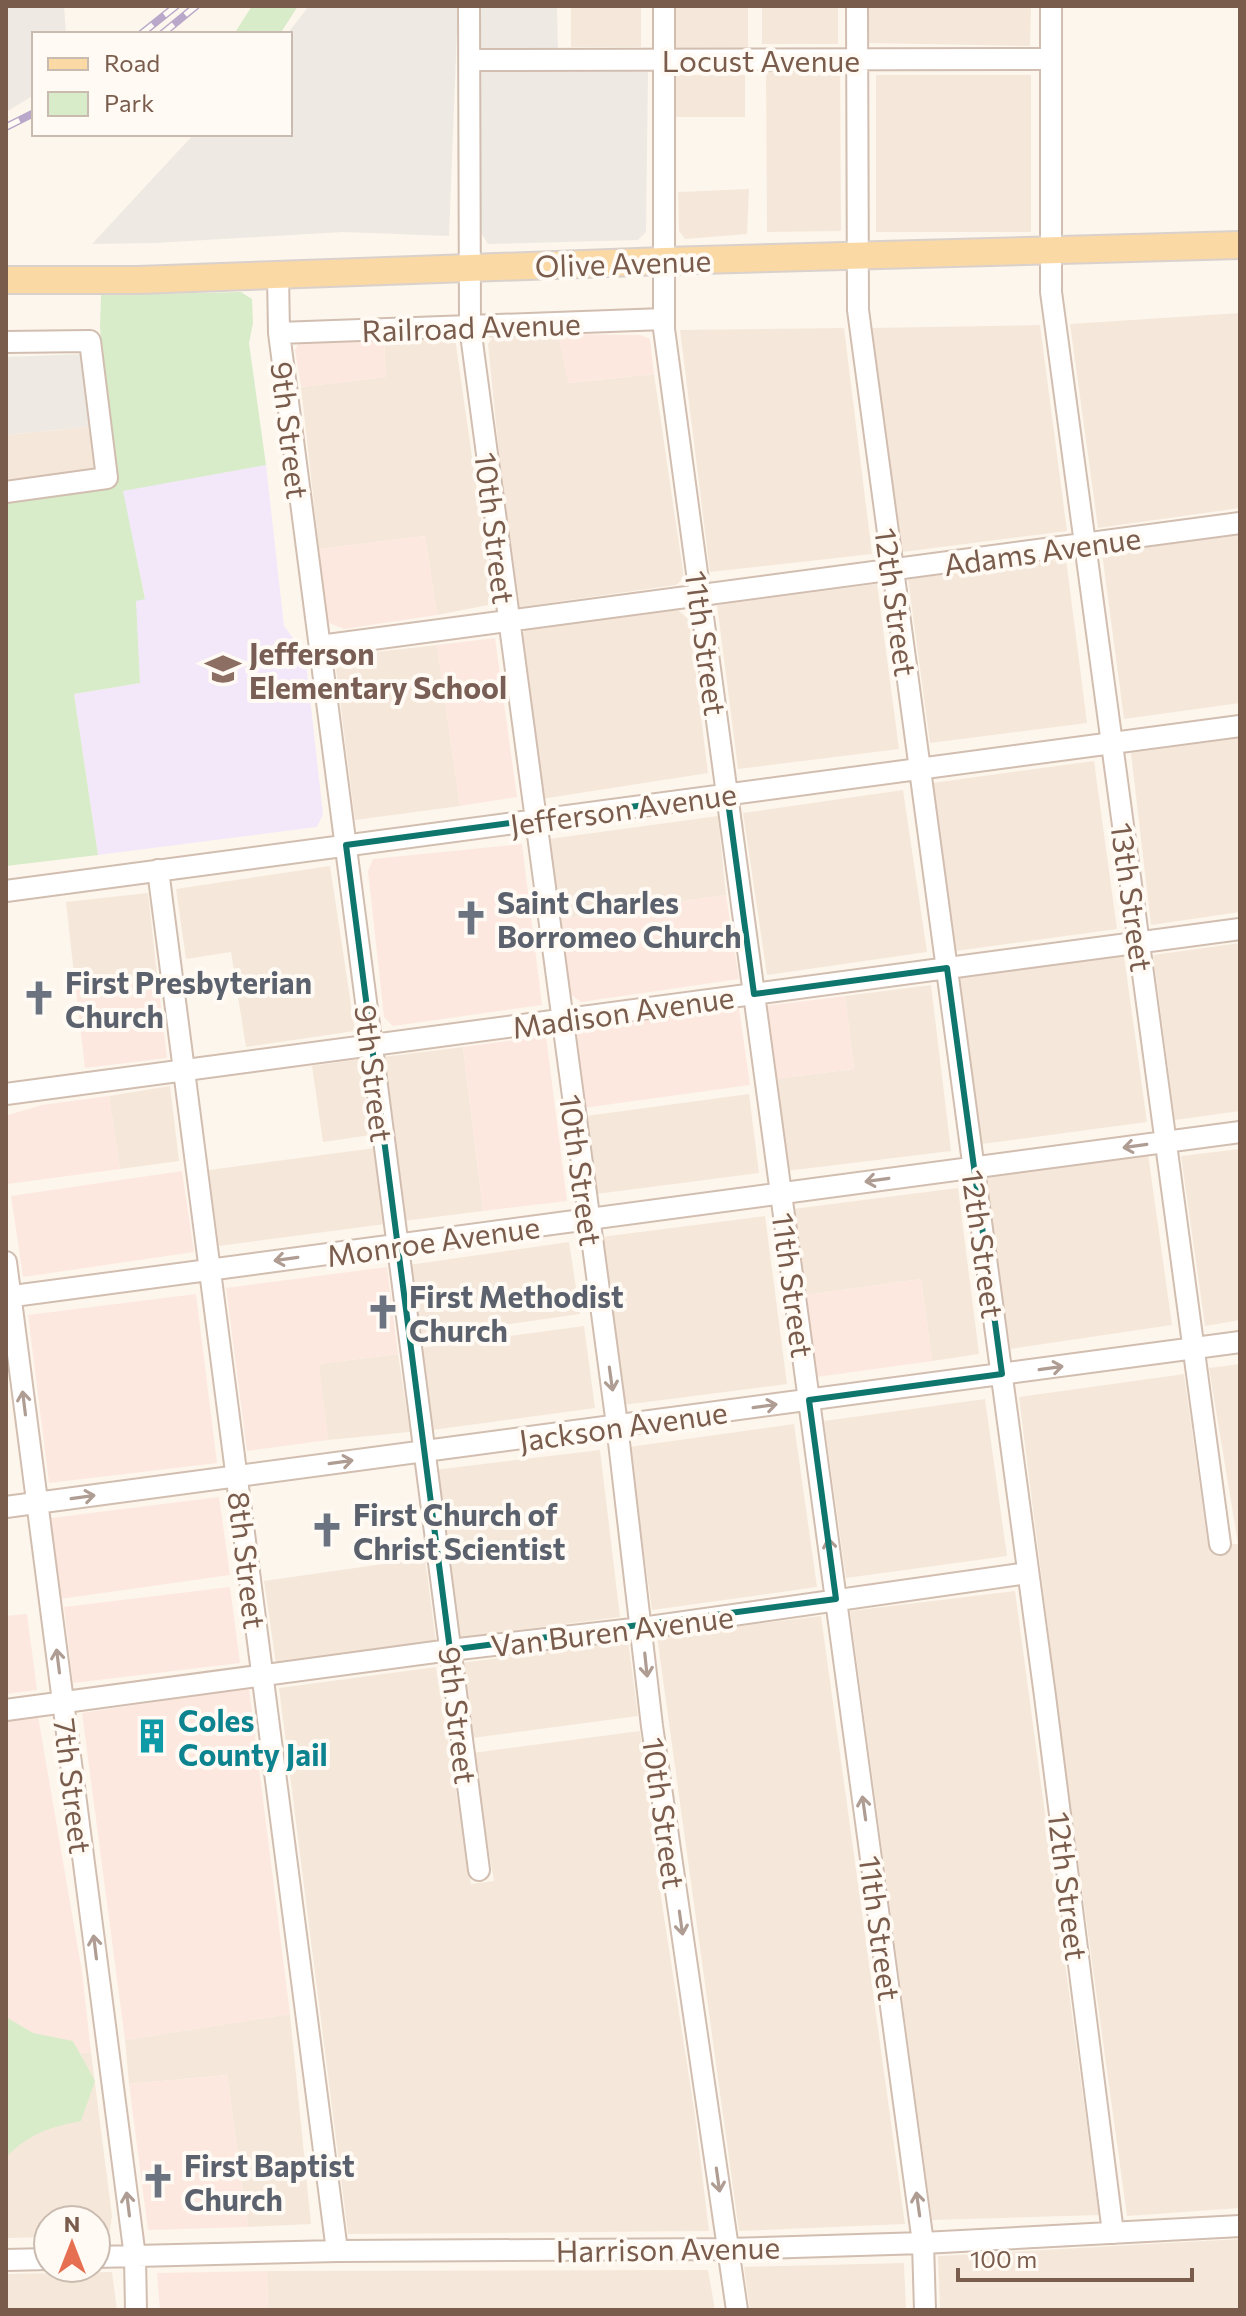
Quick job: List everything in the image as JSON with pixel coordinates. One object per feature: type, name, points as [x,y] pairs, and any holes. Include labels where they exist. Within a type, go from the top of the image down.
[{"type":"main road","name":"Olive Avenue","points":[[6,280],[101,280],[1240,245]]},
{"type":"street","name":"10th Street","points":[[469,6],[470,327],[617,1425],[652,1726],[737,2310]]},
{"type":"street","name":"11th Street","points":[[664,6],[664,319],[923,2243],[925,2310]]},
{"type":"street","name":"12th Street","points":[[857,6],[858,310],[1002,1374],[1113,2233]]},
{"type":"street","name":"13th Street","points":[[1051,6],[1051,292],[1220,1544]]},
{"type":"street","name":"Locust Avenue","points":[[471,60],[1050,59]]},
{"type":"street","name":"9th Street","points":[[278,274],[279,333],[479,1870]]},
{"type":"street","name":"Railroad Avenue","points":[[279,333],[664,319]]},
{"type":"street","points":[[6,342],[90,341],[107,478],[6,492]]},
{"type":"street","name":"Adams Avenue","points":[[320,646],[1240,523]]},
{"type":"street","name":"Jefferson Avenue","points":[[6,891],[1240,726]]},
{"type":"street","name":"8th Street","points":[[158,870],[337,2251]]},
{"type":"street","name":"Madison Avenue","points":[[6,1094],[1240,929]]},
{"type":"street","name":"Monroe Avenue","points":[[8,1296],[1240,1132]]},
{"type":"street","name":"7th Street","points":[[6,1262],[135,2257],[136,2310]]},
{"type":"street","name":"Jackson Avenue","points":[[6,1507],[1240,1342]]},
{"type":"street","name":"Van Buren Avenue","points":[[6,1710],[450,1650],[642,1628],[1028,1573]]},
{"type":"street","name":"Harrison Avenue","points":[[112,2257],[337,2251],[728,2249],[923,2243],[1240,2226]]},
{"type":"street","points":[[6,2260],[32,2259]]},
{"type":"highlighted area","points":[[727,794],[754,994],[947,968],[1002,1374],[809,1400],[836,1599],[450,1650],[346,845]]},
{"type":"shaded area","points":[[6,6],[64,6],[66,32],[32,32],[32,96],[6,112]]},
{"type":"shaded area","points":[[309,6],[458,6],[449,236],[343,232],[92,244],[192,136],[292,136],[292,32],[289,32]]},
{"type":"shaded area","points":[[476,6],[557,6],[558,51],[484,52],[476,42]]},
{"type":"shaded area","points":[[571,6],[641,6],[641,47],[571,47]]},
{"type":"shaded area","points":[[675,6],[748,6],[748,48],[676,49]]},
{"type":"shaded area","points":[[762,6],[838,6],[838,44],[762,44]]},
{"type":"shaded area","points":[[868,6],[1031,6],[1030,46],[867,43]]},
{"type":"shaded area","points":[[481,71],[648,72],[646,232],[638,240],[488,244],[481,233],[477,76]]},
{"type":"shaded area","points":[[766,71],[840,71],[841,231],[767,232]]},
{"type":"shaded area","points":[[674,75],[745,75],[745,117],[675,117]]},
{"type":"shaded area","points":[[876,75],[1031,75],[1031,232],[876,232]]},
{"type":"shaded area","points":[[749,189],[747,234],[685,239],[679,231],[678,192]]},
{"type":"shaded area","points":[[1240,313],[1240,508],[1098,528],[1070,324]]},
{"type":"shaded area","points":[[1040,325],[1067,531],[902,552],[872,328]]},
{"type":"shaded area","points":[[844,328],[872,554],[710,572],[680,330]]},
{"type":"shaded area","points":[[558,334],[569,383],[654,374],[684,578],[676,585],[520,607],[514,603],[488,344],[494,336]]},
{"type":"shaded area","points":[[558,334],[640,335],[650,339],[654,374],[568,383]]},
{"type":"shaded area","points":[[455,338],[492,596],[488,605],[437,615],[425,536],[319,549],[301,387],[386,377],[384,339]]},
{"type":"shaded area","points":[[384,339],[386,377],[301,387],[295,350],[298,344]]},
{"type":"shaded area","points":[[85,354],[95,426],[6,435],[6,357]]},
{"type":"shaded area","points":[[95,426],[100,470],[6,480],[6,435]]},
{"type":"shaded area","name":"Jefferson Elementary School","points":[[266,465],[284,626],[305,654],[323,814],[317,827],[98,855],[74,694],[140,683],[135,600],[145,598],[122,490]]},
{"type":"shaded area","points":[[1240,535],[1240,703],[1124,719],[1102,553]]},
{"type":"shaded area","points":[[425,536],[437,615],[344,629],[327,622],[319,549]]},
{"type":"shaded area","points":[[1066,559],[1087,723],[930,743],[908,579]]},
{"type":"shaded area","points":[[877,584],[899,749],[738,769],[717,605]]},
{"type":"shaded area","points":[[678,610],[689,620],[708,773],[541,799],[520,640],[525,629]]},
{"type":"shaded area","points":[[495,638],[517,797],[460,806],[437,645]]},
{"type":"shaded area","points":[[437,645],[460,806],[355,820],[335,661],[341,656]]},
{"type":"shaded area","points":[[1240,738],[1240,912],[1151,925],[1131,753]]},
{"type":"shaded area","points":[[1094,761],[1117,929],[955,951],[932,783]]},
{"type":"shaded area","points":[[903,790],[927,952],[767,975],[743,813]]},
{"type":"shaded area","points":[[718,816],[726,895],[561,919],[549,839]]},
{"type":"shaded area","points":[[522,844],[542,1005],[393,1026],[384,1017],[368,871],[373,859]]},
{"type":"shaded area","points":[[330,866],[355,1031],[246,1047],[231,952],[186,959],[176,889]]},
{"type":"shaded area","points":[[148,893],[157,974],[75,983],[66,902]]},
{"type":"shaded area","points":[[726,895],[739,979],[581,1002],[569,993],[561,919]]},
{"type":"shaded area","points":[[1240,943],[1240,1111],[1175,1120],[1153,955]]},
{"type":"shaded area","points":[[1124,956],[1147,1122],[982,1144],[960,978]]},
{"type":"shaded area","points":[[157,974],[167,1058],[85,1068],[75,983]]},
{"type":"shaded area","points":[[931,985],[951,1151],[786,1171],[774,1079],[854,1069],[845,996]]},
{"type":"shaded area","points":[[845,996],[854,1069],[774,1079],[765,1006]]},
{"type":"shaded area","points":[[739,1008],[750,1085],[583,1108],[572,1031]]},
{"type":"shaded area","points":[[546,1036],[567,1201],[483,1211],[463,1047]]},
{"type":"shaded area","points":[[463,1047],[483,1211],[403,1221],[383,1057]]},
{"type":"shaded area","points":[[359,1059],[371,1135],[323,1142],[312,1066]]},
{"type":"shaded area","points":[[170,1086],[179,1161],[120,1169],[109,1096]]},
{"type":"shaded area","points":[[749,1094],[759,1173],[596,1194],[586,1116]]},
{"type":"shaded area","points":[[109,1096],[120,1169],[8,1184],[8,1115],[42,1105]]},
{"type":"shaded area","points":[[375,1148],[385,1224],[219,1246],[209,1170]]},
{"type":"shaded area","points":[[1240,1149],[1240,1320],[1205,1326],[1181,1156]]},
{"type":"shaded area","points":[[1148,1154],[1172,1325],[1010,1349],[985,1177]]},
{"type":"shaded area","points":[[182,1171],[194,1252],[23,1277],[11,1196]]},
{"type":"shaded area","points":[[958,1188],[979,1354],[932,1361],[921,1279],[806,1295],[793,1209]]},
{"type":"shaded area","points":[[765,1216],[787,1384],[623,1405],[601,1237]]},
{"type":"shaded area","points":[[569,1242],[580,1314],[419,1337],[408,1265]]},
{"type":"shaded area","points":[[387,1267],[398,1354],[319,1364],[328,1440],[247,1451],[226,1288]]},
{"type":"shaded area","points":[[921,1279],[932,1361],[817,1377],[806,1295]]},
{"type":"shaded area","points":[[196,1294],[217,1463],[49,1483],[28,1315]]},
{"type":"shaded area","points":[[584,1326],[595,1408],[432,1430],[420,1348]]},
{"type":"shaded area","points":[[398,1354],[410,1432],[328,1440],[318,1364]]},
{"type":"shaded area","points":[[1240,1364],[1240,2208],[1127,2216],[1067,1781],[1019,1397],[1184,1374],[1208,1545],[1238,1544],[1209,1368]]},
{"type":"shaded area","points":[[985,1399],[1007,1556],[846,1578],[824,1421]]},
{"type":"shaded area","points":[[794,1424],[817,1587],[652,1610],[629,1447]]},
{"type":"shaded area","points":[[600,1450],[620,1617],[455,1638],[434,1470]]},
{"type":"shaded area","points":[[219,1497],[230,1575],[60,1599],[51,1518]]},
{"type":"shaded area","points":[[425,1558],[436,1642],[276,1664],[264,1581]]},
{"type":"shaded area","points":[[230,1587],[240,1663],[73,1683],[64,1607]]},
{"type":"shaded area","points":[[1015,1591],[1099,2215],[932,2220],[850,1611]]},
{"type":"shaded area","points":[[27,1614],[37,1690],[6,1694],[6,1616]]},
{"type":"shaded area","points":[[821,1616],[905,2224],[739,2231],[657,1636]]},
{"type":"shaded area","points":[[628,1640],[638,1716],[472,1738],[462,1663]]},
{"type":"shaded area","points":[[436,1667],[471,1884],[494,1881],[472,1753],[640,1731],[709,2231],[348,2234],[279,1688]]},
{"type":"shaded area","points":[[249,1688],[290,2014],[125,2040],[82,1713]]},
{"type":"shaded area","points":[[38,1716],[82,1972],[91,2052],[10,2062],[6,2126],[6,1720]]},
{"type":"shaded area","points":[[290,2014],[311,2224],[248,2227],[227,2075],[129,2084],[125,2040]]},
{"type":"shaded area","points":[[91,2052],[110,2204],[32,2204],[32,2237],[6,2238],[9,2062]]},
{"type":"shaded area","points":[[227,2075],[248,2227],[148,2230],[129,2084]]},
{"type":"shaded area","points":[[1240,2239],[1240,2310],[940,2310],[938,2256]]},
{"type":"shaded area","points":[[904,2263],[906,2310],[750,2310],[744,2267]]},
{"type":"shaded area","points":[[708,2270],[715,2310],[268,2310],[267,2271]]},
{"type":"shaded area","points":[[267,2271],[268,2310],[160,2310],[157,2273]]},
{"type":"shaded area","points":[[112,2272],[117,2310],[6,2310],[6,2274],[32,2274],[32,2284],[112,2284]]},
{"type":"green space","points":[[252,6],[298,6],[281,32],[235,32]]},
{"type":"green space","points":[[241,292],[252,299],[253,323],[249,343],[266,465],[123,491],[145,599],[136,601],[140,683],[74,694],[98,855],[6,866],[6,499],[114,485],[100,328],[101,295]]},
{"type":"green space","points":[[6,2017],[33,2033],[73,2041],[95,2081],[81,2121],[40,2133],[23,2142],[6,2157]]},
{"type":"railway","points":[[144,32],[176,6]]},
{"type":"railway","points":[[164,32],[196,6]]},
{"type":"railway","points":[[6,127],[32,114]]},
{"type":"place","name":"Jefferson Elementary School","points":[[223,669]]},
{"type":"place","name":"Saint Charles Borromeo Church","points":[[471,918]]},
{"type":"place","name":"First Presbyterian Church","points":[[39,998]]},
{"type":"place","name":"First Methodist Church","points":[[383,1312]]},
{"type":"place","name":"First Church of Christ Scientist","points":[[327,1530]]},
{"type":"place","name":"Coles County Jail","points":[[152,1736]]},
{"type":"place","name":"First Baptist Church","points":[[158,2181]]}]
